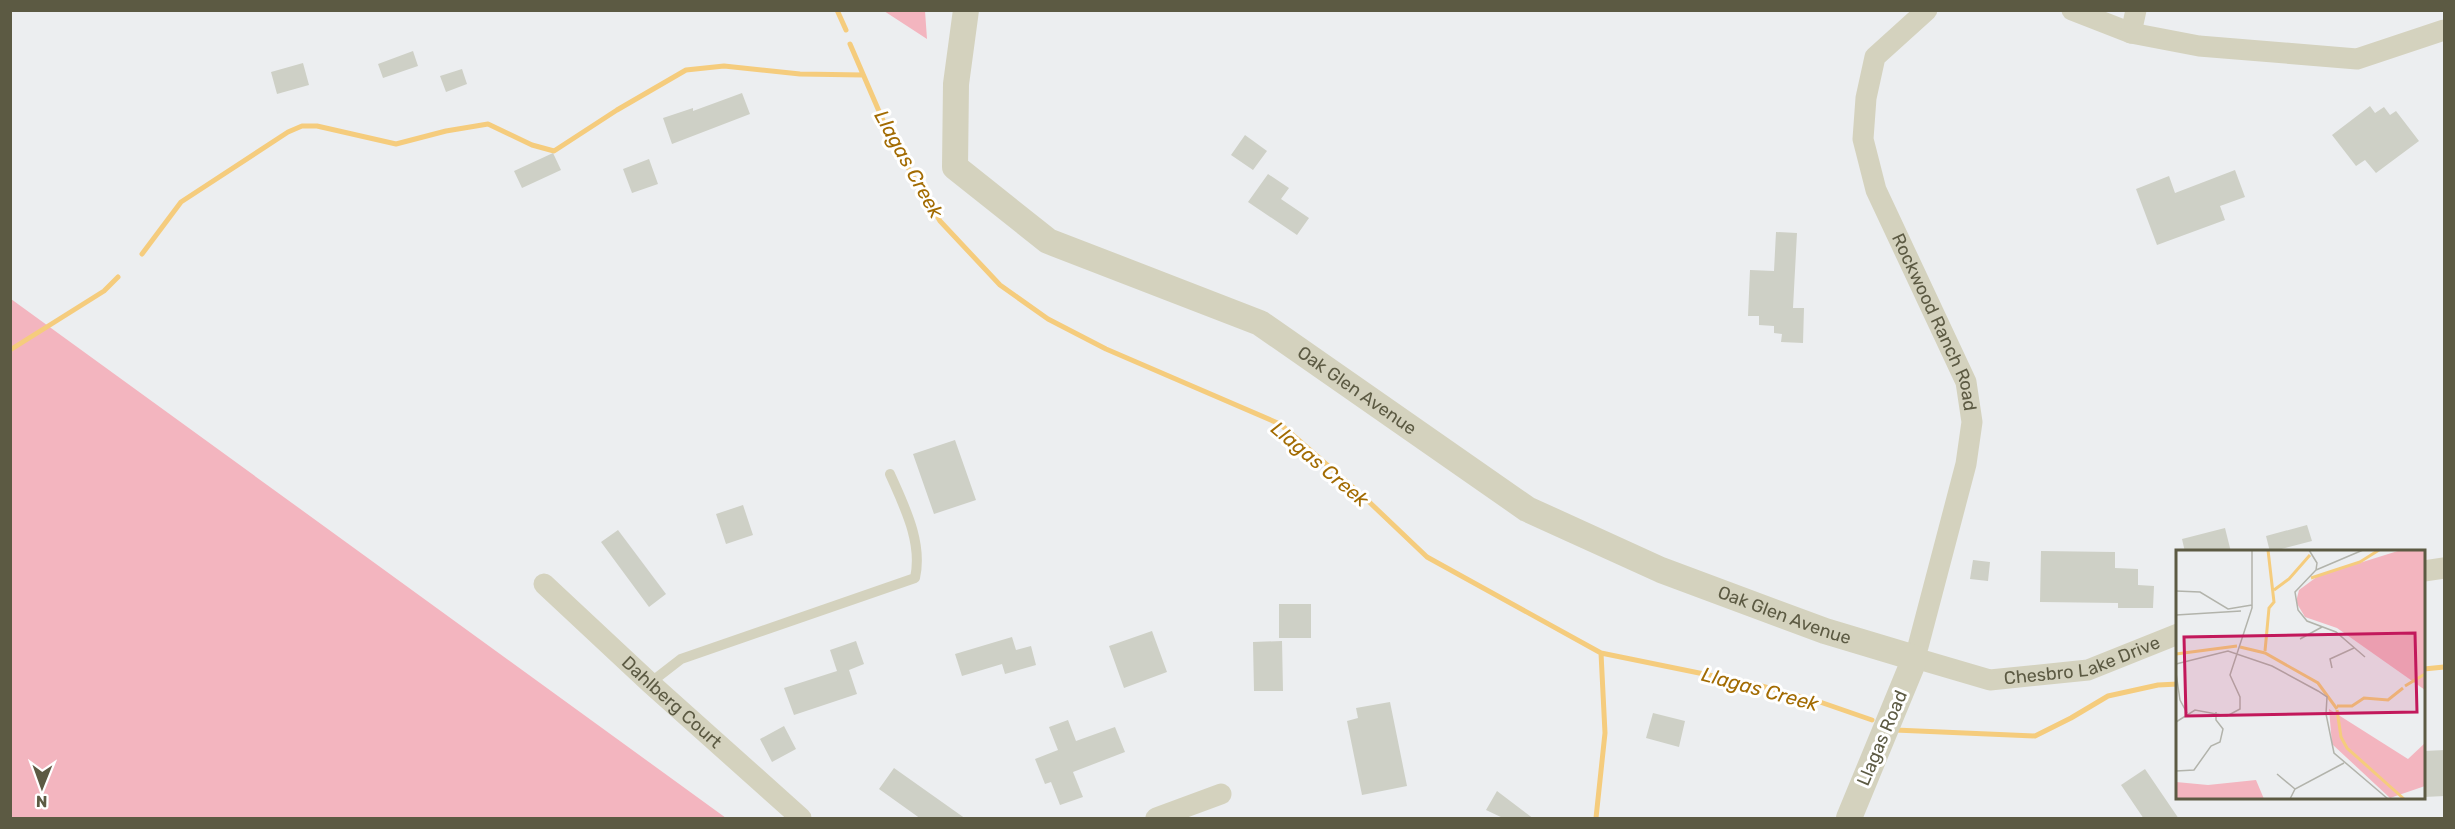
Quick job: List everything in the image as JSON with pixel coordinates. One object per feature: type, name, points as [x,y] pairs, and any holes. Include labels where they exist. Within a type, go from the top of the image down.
[{"type":"street","name":"Oak Glen Avenue","points":[[966,10],[956,84],[955,167],[1048,241],[1260,323],[1527,509],[1672,574],[1825,631],[1915,658]]},
{"type":"street","name":"Rockwood Ranch Road","points":[[1915,658],[1966,464],[1972,422],[1966,382],[1876,190],[1863,139],[1866,98],[1875,57],[1927,10]]},
{"type":"street","points":[[2072,10],[2131,33],[2199,46],[2357,59],[2444,32]]},
{"type":"street","points":[[2131,33],[2136,10]]},
{"type":"street","points":[[2425,571],[2445,568]]},
{"type":"street","name":"Dahlberg Court","points":[[544,585],[801,819]]},
{"type":"street","name":"Chesbro Lake Drive","points":[[1915,658],[1990,680],[2088,670],[2176,635]]},
{"type":"street","name":"Llagas Road","points":[[1849,819],[1915,658]]},
{"type":"street","points":[[1156,819],[1221,794]]},
{"type":"lane","points":[[650,683],[681,659],[915,578],[919,561],[909,518],[890,474]]},
{"type":"shaded area","points":[[884,11],[925,11],[927,39]]},
{"type":"shaded area","points":[[11,299],[726,818],[11,818]]},
{"type":"building","points":[[413,51],[418,66],[383,78],[378,64]]},
{"type":"building","points":[[303,63],[309,85],[277,94],[271,72]]},
{"type":"building","points":[[462,69],[467,84],[446,92],[440,76]]},
{"type":"building","points":[[742,93],[750,114],[672,144],[663,118],[693,108],[693,111]]},
{"type":"building","points":[[2370,106],[2375,113],[2384,107],[2390,115],[2396,111],[2419,141],[2376,173],[2365,160],[2356,166],[2332,135]]},
{"type":"building","points":[[1245,135],[1267,151],[1253,170],[1231,155]]},
{"type":"building","points":[[553,153],[561,170],[522,188],[514,171]]},
{"type":"building","points":[[649,159],[658,184],[632,193],[623,169]]},
{"type":"building","points":[[2235,170],[2245,197],[2220,206],[2225,220],[2157,245],[2136,189],[2169,176],[2175,193]]},
{"type":"building","points":[[1268,174],[1289,188],[1281,199],[1309,218],[1297,235],[1248,202]]},
{"type":"building","points":[[1776,232],[1797,233],[1793,308],[1804,308],[1803,343],[1781,342],[1782,334],[1774,333],[1774,326],[1759,325],[1759,316],[1748,316],[1750,270],[1774,271]]},
{"type":"building","points":[[955,440],[976,500],[934,514],[913,454]]},
{"type":"building","points":[[743,505],[753,535],[726,544],[716,514]]},
{"type":"building","points":[[2307,525],[2312,541],[2270,550],[2266,536]]},
{"type":"building","points":[[2225,528],[2230,550],[2185,550],[2182,539]]},
{"type":"building","points":[[618,530],[666,594],[649,607],[601,542]]},
{"type":"building","points":[[2041,551],[2115,552],[2115,568],[2138,569],[2138,585],[2154,586],[2153,608],[2118,608],[2118,603],[2040,602]]},
{"type":"building","points":[[1973,560],[1990,562],[1988,581],[1970,579]]},
{"type":"building","points":[[1279,604],[1311,604],[1311,638],[1279,638]]},
{"type":"building","points":[[1152,631],[1167,672],[1124,688],[1109,646]]},
{"type":"building","points":[[1012,637],[1016,650],[1031,646],[1036,665],[1005,674],[1002,664],[962,676],[955,654]]},
{"type":"building","points":[[856,641],[864,664],[849,670],[857,694],[794,715],[784,688],[837,671],[830,650]]},
{"type":"building","points":[[1282,641],[1283,691],[1254,691],[1253,642]]},
{"type":"building","points":[[1390,702],[1407,786],[1362,795],[1347,721],[1358,718],[1356,708]]},
{"type":"building","points":[[1653,713],[1685,721],[1679,747],[1646,738]]},
{"type":"building","points":[[1068,720],[1076,741],[1115,727],[1125,752],[1073,772],[1083,797],[1060,805],[1051,782],[1045,784],[1035,759],[1058,750],[1049,727]]},
{"type":"building","points":[[784,726],[796,749],[772,762],[760,739]]},
{"type":"building","points":[[2445,750],[2445,796],[2425,797],[2425,751]]},
{"type":"building","points":[[894,768],[966,819],[921,819],[879,789]]},
{"type":"building","points":[[2145,769],[2179,819],[2144,819],[2121,785]]},
{"type":"building","points":[[1497,791],[1534,819],[1505,819],[1486,810]]},
{"type":"waterway","name":"Llagas Creek","points":[[837,10],[846,30]]},
{"type":"waterway","name":"Llagas Creek","points":[[850,44],[891,139],[940,221],[1000,285],[1048,319],[1106,349],[1280,424],[1365,498],[1427,557],[1601,653],[1758,685],[1820,702],[1872,720]]},
{"type":"waterway","points":[[142,254],[181,202],[288,132],[302,126],[317,126],[396,144],[446,131],[488,124],[532,145],[554,151],[617,110],[686,70],[724,66],[800,74],[863,75]]},
{"type":"waterway","points":[[10,350],[104,291],[118,277]]},
{"type":"waterway","points":[[1596,818],[1605,733],[1601,653]]},
{"type":"waterway","name":"Llagas Creek","points":[[2425,669],[2444,667]]},
{"type":"waterway","name":"Llagas Creek","points":[[1895,730],[2035,736],[2108,696],[2158,685],[2176,684]]}]
